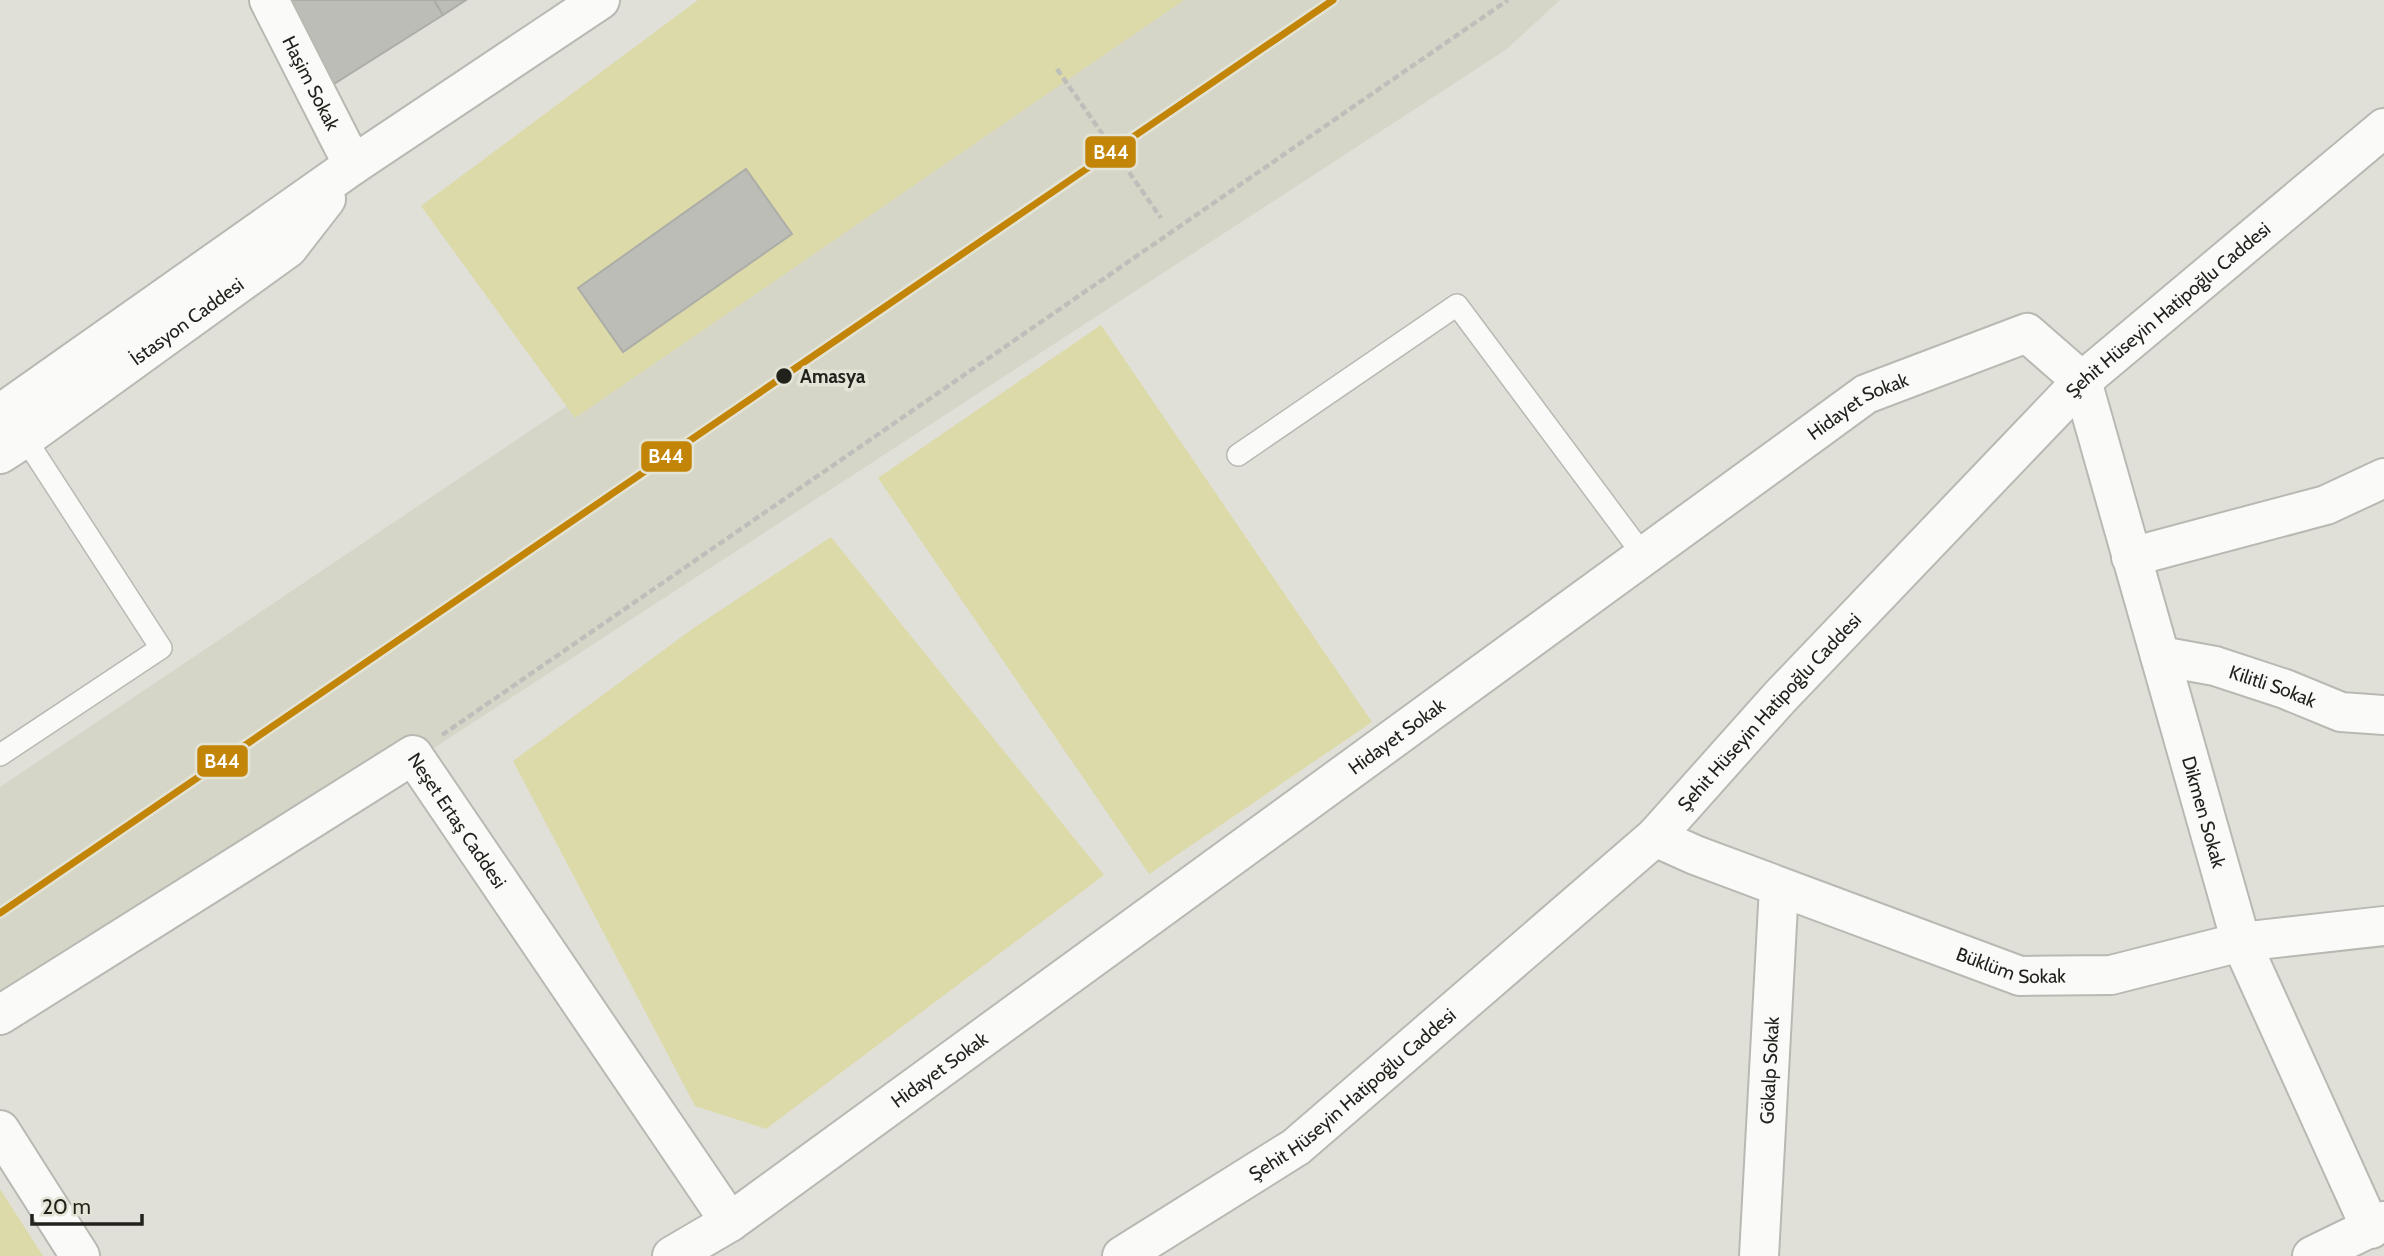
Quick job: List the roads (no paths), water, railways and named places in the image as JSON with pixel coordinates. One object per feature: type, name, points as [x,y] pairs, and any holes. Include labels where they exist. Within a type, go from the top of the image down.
[{"type":"street","name":"Haşim Sokak","points":[[268,0],[353,165]]},
{"type":"street","name":"İstasyon Caddesi","points":[[8,429],[353,165],[600,0]]},
{"type":"street","name":"Şehit Hüseyin Hatipoğlu Caddesi","points":[[1122,1256],[1296,1147],[1655,837],[1780,698],[2082,381],[2384,128]]},
{"type":"street","name":"Hidayet Sokak","points":[[672,1256],[730,1222],[1866,394],[2027,333],[2082,381]]},
{"type":"street","name":"Dikmen Sokak","points":[[2082,381],[2241,942],[2377,1225]]},
{"type":"street","points":[[2132,556],[2326,505],[2384,478]]},
{"type":"street","name":"Kilitli Sokak","points":[[2160,656],[2215,666],[2285,689],[2341,712],[2384,715]]},
{"type":"street","name":"Neşet Ertaş Caddesi","points":[[0,1015],[413,755],[730,1222]]},
{"type":"street","name":"Büklüm Sokak","points":[[1655,837],[1779,887],[2020,976],[2110,975],[2241,942],[2384,926]]},
{"type":"street","name":"Gökalp Sokak","points":[[1759,1256],[1779,887]]},
{"type":"street","points":[[0,1130],[80,1256]]},
{"type":"street","points":[[2312,1256],[2377,1225]]},
{"type":"lane","points":[[1238,455],[1457,305],[1644,556]]},
{"type":"lane","points":[[0,755],[162,648],[8,429]]},
{"type":"place","name":"Amasya","points":[[784,376]]}]
